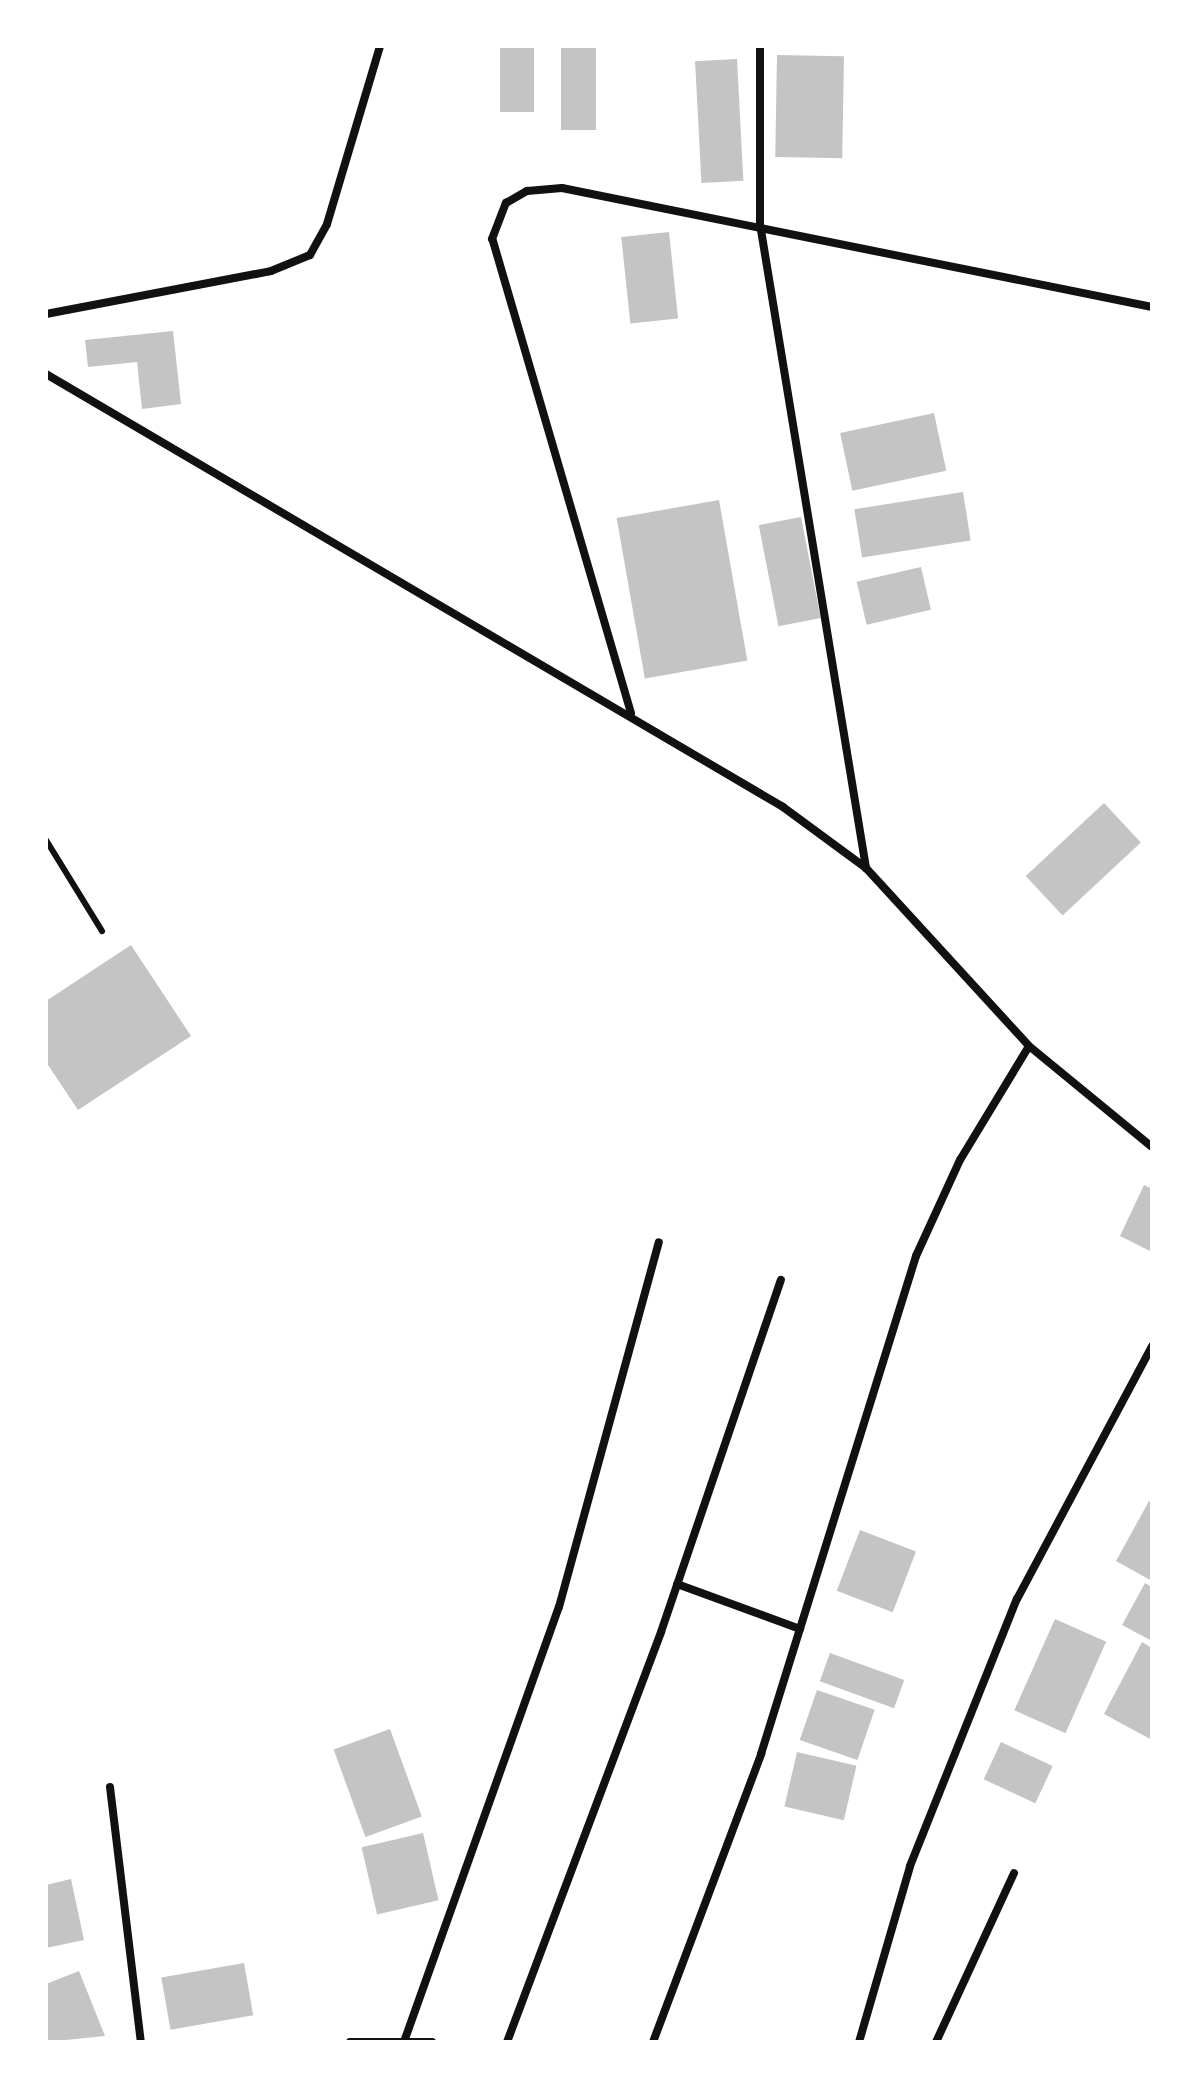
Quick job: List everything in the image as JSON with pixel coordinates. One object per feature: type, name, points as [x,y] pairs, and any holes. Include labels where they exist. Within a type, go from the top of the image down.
[{"type":"street","points":[[46,314],[271,271],[310,255],[327,224],[380,46]]},
{"type":"street","points":[[760,46],[760,224],[866,868]]},
{"type":"street","points":[[631,714],[492,239],[506,203],[527,191],[562,188],[760,224],[1152,307]]},
{"type":"street","points":[[46,374],[631,714],[866,868],[1029,1046],[1152,1147]]},
{"type":"street","points":[[653,2042],[761,1754],[934,1211],[1029,1046]]},
{"type":"street","points":[[405,2039],[559,1607],[659,1242]]},
{"type":"street","points":[[507,2042],[677,1584],[781,1280]]},
{"type":"street","points":[[859,2042],[910,1866],[1012,1613],[1152,1346]]},
{"type":"street","points":[[677,1584],[800,1629]]},
{"type":"street","points":[[110,1787],[141,2042]]},
{"type":"street","points":[[936,2042],[1014,1873]]},
{"type":"street","points":[[350,2042],[405,2039],[432,2042]]},
{"type":"lane","points":[[46,840],[102,931]]},
{"type":"building","points":[[500,46],[534,46],[534,112],[500,112]]},
{"type":"building","points":[[561,46],[596,46],[596,130],[561,130]]},
{"type":"building","points":[[777,55],[844,56],[842,158],[775,157]]},
{"type":"building","points":[[737,59],[743,181],[701,183],[695,61]]},
{"type":"building","points":[[669,232],[678,319],[630,324],[621,237]]},
{"type":"building","points":[[173,331],[181,404],[142,409],[137,362],[88,367],[85,340]]},
{"type":"building","points":[[934,413],[946,471],[852,491],[840,433]]},
{"type":"building","points":[[963,492],[971,540],[862,558],[854,509]]},
{"type":"building","points":[[719,500],[747,661],[645,679],[617,518]]},
{"type":"building","points":[[801,517],[821,618],[778,626],[759,525]]},
{"type":"building","points":[[921,567],[931,610],[867,625],[857,582]]},
{"type":"building","points":[[1104,803],[1141,842],[1063,915],[1026,876]]},
{"type":"building","points":[[131,945],[191,1036],[78,1110],[46,1062],[46,1001]]},
{"type":"building","points":[[1144,1185],[1152,1189],[1152,1252],[1120,1236]]},
{"type":"building","points":[[1149,1501],[1152,1503],[1152,1581],[1116,1561]]},
{"type":"building","points":[[860,1530],[916,1552],[893,1612],[837,1591]]},
{"type":"building","points":[[1145,1583],[1152,1587],[1152,1641],[1122,1625]]},
{"type":"building","points":[[1055,1619],[1106,1642],[1065,1733],[1014,1710]]},
{"type":"building","points":[[1142,1642],[1152,1648],[1152,1740],[1104,1714]]},
{"type":"building","points":[[830,1653],[904,1680],[894,1708],[820,1681]]},
{"type":"building","points":[[817,1690],[875,1710],[857,1760],[800,1740]]},
{"type":"building","points":[[390,1729],[422,1816],[365,1837],[334,1750]]},
{"type":"building","points":[[1001,1742],[1053,1766],[1035,1803],[984,1779]]},
{"type":"building","points":[[797,1752],[856,1766],[844,1820],[784,1807]]},
{"type":"building","points":[[423,1833],[439,1900],[377,1914],[362,1847]]},
{"type":"building","points":[[71,1879],[84,1940],[46,1948],[46,1885]]},
{"type":"building","points":[[244,1963],[253,2015],[170,2030],[161,1978]]},
{"type":"building","points":[[79,1971],[105,2036],[46,2042],[46,1984]]}]
